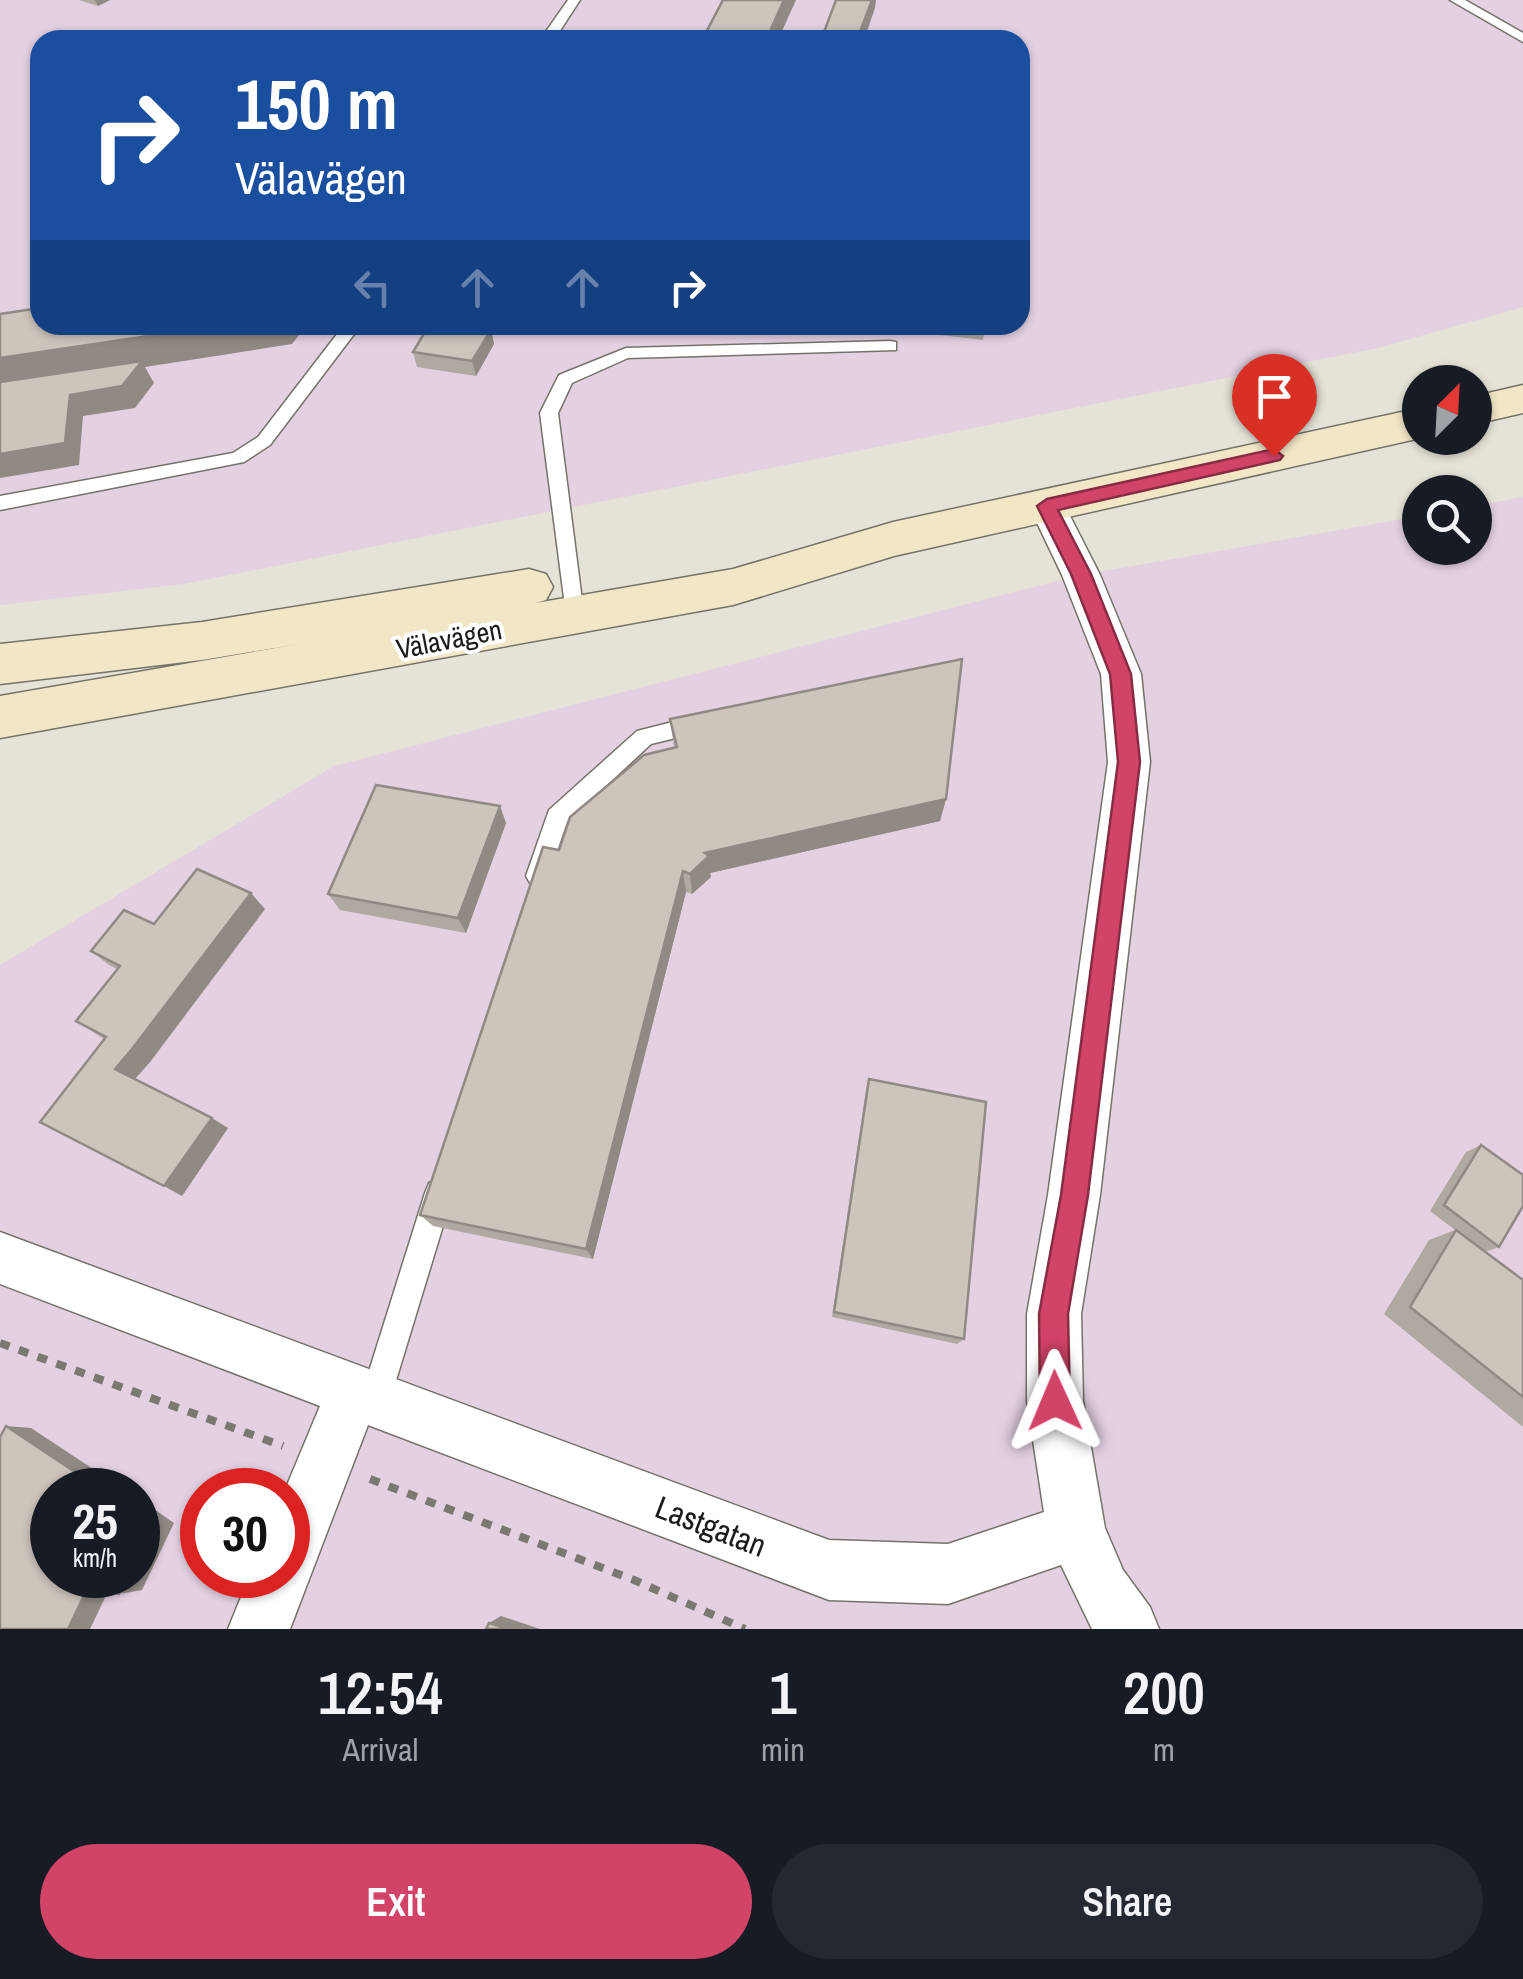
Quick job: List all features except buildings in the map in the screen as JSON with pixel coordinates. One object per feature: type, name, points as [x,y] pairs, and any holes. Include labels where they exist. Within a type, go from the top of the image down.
[{"type":"main road","points":[[1492,406],[1523,399]]},
{"type":"main road","name":"Välavägen","points":[[0,664],[571,598],[733,587],[894,539],[1402,427]]},
{"type":"main road","name":"Välavägen","points":[[0,716],[571,598]]},
{"type":"street","points":[[1047,506],[1081,574],[1121,674],[1129,762],[1074,1195],[1054,1314],[1055,1401],[1076,1530],[1102,1590],[1128,1629]]},
{"type":"street","name":"Lastgatan","points":[[0,1258],[829,1570],[948,1574],[1076,1530]]},
{"type":"street","points":[[310,1510],[364,1396]]},
{"type":"street","points":[[259,1629],[271,1598]]},
{"type":"lane","points":[[554,30],[574,0]]},
{"type":"lane","points":[[1456,0],[1522,36]]},
{"type":"lane","points":[[0,502],[238,458],[264,440],[346,335]]},
{"type":"lane","points":[[571,598],[549,413],[565,378],[626,354],[890,346]]},
{"type":"lane","points":[[533,893],[557,817],[645,737],[719,719]]},
{"type":"lane","points":[[364,1396],[449,1160]]},
{"type":"shaded area","points":[[0,0],[1523,0],[1523,307],[1378,348],[184,584],[0,605]]},
{"type":"shaded area","points":[[1523,497],[1523,1629],[0,1629],[0,965],[334,766],[1081,575],[1402,519],[1402,565],[1492,565],[1492,503]]},
{"type":"route","points":[[1055,1401],[1054,1314],[1074,1195],[1129,762],[1121,674],[1081,574],[1047,506],[1274,456]]}]
